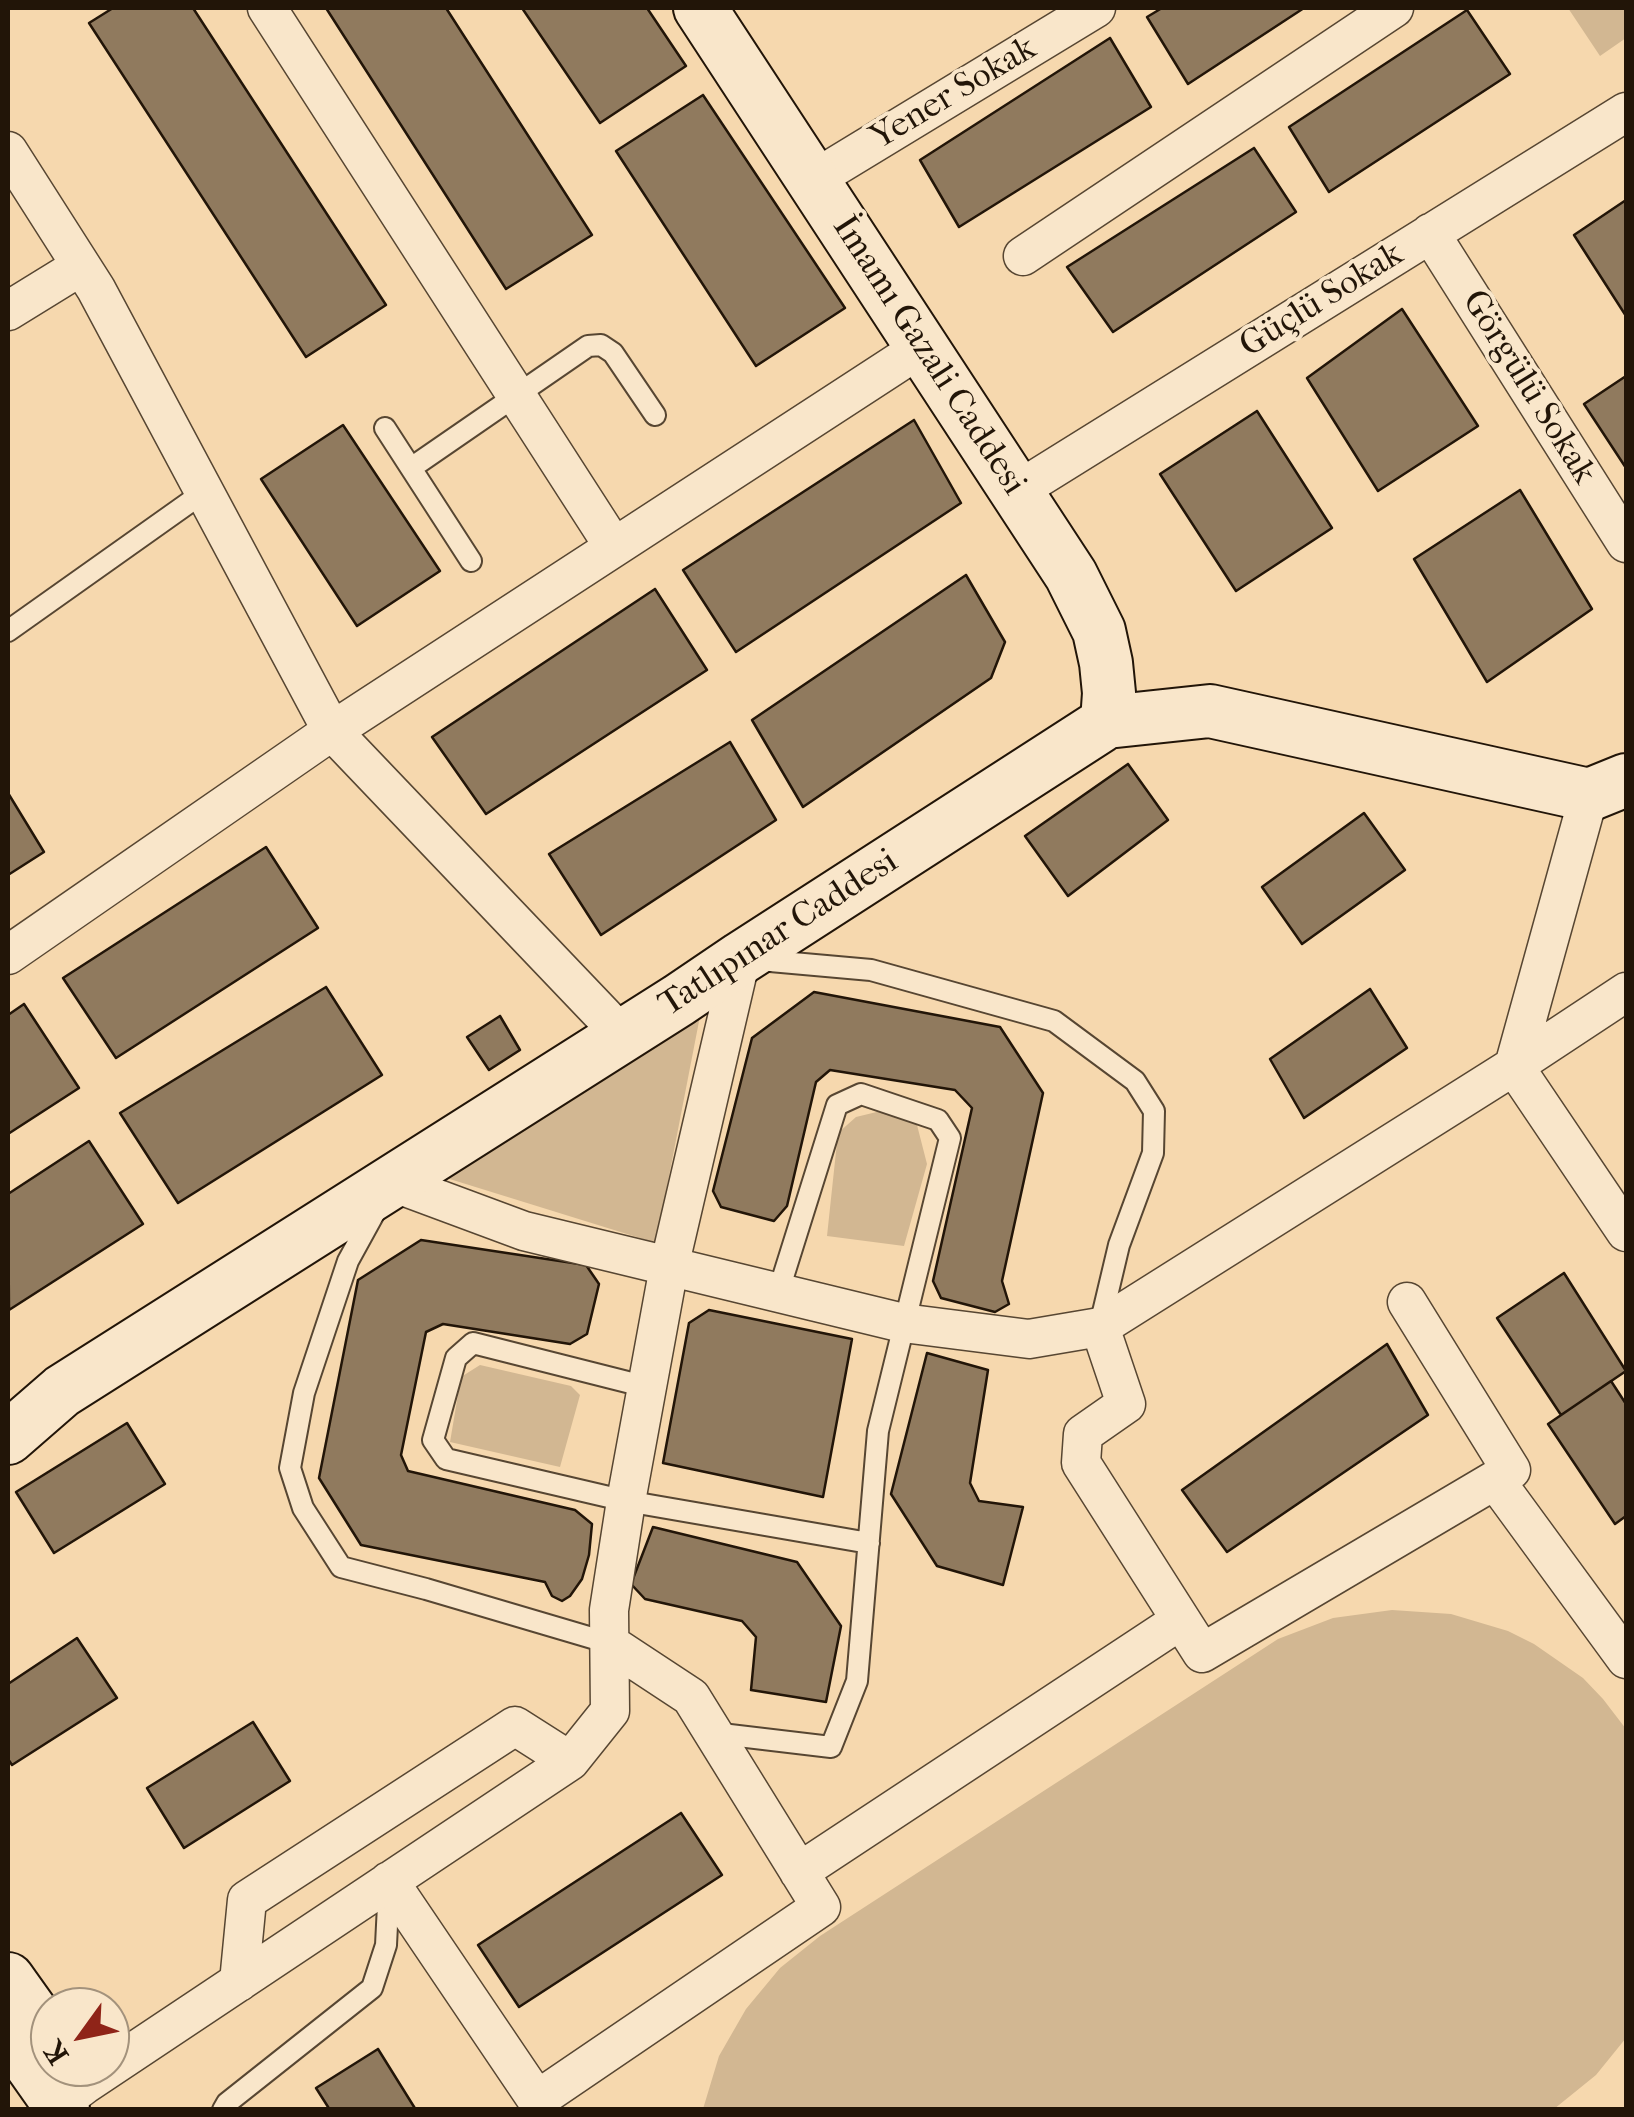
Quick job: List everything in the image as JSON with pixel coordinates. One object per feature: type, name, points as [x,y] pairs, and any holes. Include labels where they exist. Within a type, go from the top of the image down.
[{"type":"street","points":[[268,8],[614,547]]},
{"type":"street","name":"İmamı Gazali Caddesi","points":[[700,8],[1071,574],[1099,631],[1109,693],[1107,722]]},
{"type":"street","name":"Yener Sokak","points":[[813,180],[1096,8]]},
{"type":"street","points":[[1022,256],[1394,8]]},
{"type":"street","name":"Güçlü Sokak","points":[[1017,490],[1626,112]]},
{"type":"street","points":[[8,151],[96,289],[332,731],[623,1036]]},
{"type":"street","name":"Görgülü Sokak","points":[[1430,233],[1626,543]]},
{"type":"street","points":[[8,311],[82,266]]},
{"type":"street","points":[[8,955],[332,731],[922,347]]},
{"type":"street","name":"Tatlıpınar Caddesi","points":[[8,1438],[62,1390],[623,1036],[1107,722],[1210,710],[1608,787]]},
{"type":"street","points":[[1514,1066],[1608,787]]},
{"type":"street","points":[[8,1978],[19,2036],[75,2095],[570,1760],[610,1711],[609,1610],[626,1501],[668,1266],[741,958]]},
{"type":"street","points":[[392,1182],[524,1232],[903,1323],[1029,1338],[1100,1327],[1626,992]]},
{"type":"street","points":[[1514,1066],[1626,1232]]},
{"type":"street","points":[[1100,1327],[1126,1404],[1082,1434],[1081,1463],[1202,1654],[1512,1470],[1407,1302]]},
{"type":"street","points":[[1495,1480],[1626,1659]]},
{"type":"street","points":[[799,1872],[1180,1620]]},
{"type":"street","points":[[389,1881],[540,2105],[821,1907],[691,1697],[609,1643]]},
{"type":"street","points":[[240,1982],[247,1900],[515,1726],[570,1760]]},
{"type":"lane","points":[[411,468],[588,346],[601,346],[613,353],[655,415]]},
{"type":"lane","points":[[385,428],[471,561]]},
{"type":"lane","points":[[8,631],[204,492]]},
{"type":"lane","points":[[741,958],[870,970],[1054,1021],[1135,1080],[1154,1111],[1153,1153],[1119,1245],[1100,1327]]},
{"type":"lane","points":[[712,1733],[830,1748],[857,1681],[878,1431],[950,1138],[938,1120],[861,1094],[837,1104],[778,1293]]},
{"type":"lane","points":[[392,1182],[348,1261],[304,1393],[290,1468],[303,1508],[341,1568],[609,1643]]},
{"type":"lane","points":[[647,1386],[473,1343],[456,1358],[433,1440],[446,1459],[626,1501],[869,1544]]},
{"type":"lane","points":[[223,2110],[227,2102],[372,1988],[386,1945],[389,1881]]},
{"type":"shaded area","points":[[1568,8],[1626,8],[1626,38],[1600,56]]},
{"type":"shaded area","points":[[701,1011],[656,1243],[440,1176]]},
{"type":"shaded area","points":[[889,1109],[917,1125],[927,1164],[904,1246],[827,1236],[838,1133],[856,1117]]},
{"type":"shaded area","points":[[480,1365],[571,1386],[580,1395],[560,1467],[450,1442],[461,1377]]},
{"type":"shaded area","points":[[1392,1610],[1451,1614],[1508,1631],[1534,1644],[1583,1678],[1626,1729],[1626,2038],[1596,2075],[1554,2109],[703,2109],[719,2056],[746,2009],[780,1968],[820,1936],[1278,1639],[1333,1618]]},
{"type":"building","points":[[113,8],[193,8],[386,305],[306,357],[89,23]]},
{"type":"building","points":[[326,8],[446,8],[592,235],[506,289]]},
{"type":"building","points":[[522,8],[647,8],[686,66],[600,123]]},
{"type":"building","points":[[1162,8],[1304,8],[1188,84],[1147,17]]},
{"type":"building","points":[[1467,10],[1510,74],[1329,192],[1289,127]]},
{"type":"building","points":[[1110,38],[1151,107],[959,227],[920,160]]},
{"type":"building","points":[[703,95],[845,308],[756,366],[616,151]]},
{"type":"building","points":[[1254,148],[1296,212],[1113,332],[1067,267]]},
{"type":"building","points":[[1626,200],[1626,316],[1574,235]]},
{"type":"building","points":[[1402,309],[1478,426],[1378,491],[1307,378]]},
{"type":"building","points":[[1626,376],[1626,468],[1584,404]]},
{"type":"building","points":[[1257,411],[1332,528],[1236,591],[1160,474]]},
{"type":"building","points":[[914,420],[961,503],[736,652],[683,570]]},
{"type":"building","points":[[343,425],[440,571],[357,626],[261,479]]},
{"type":"building","points":[[1520,490],[1592,609],[1487,682],[1414,559]]},
{"type":"building","points":[[966,575],[1005,642],[991,678],[803,807],[752,720]]},
{"type":"building","points":[[655,589],[707,670],[486,814],[432,737]]},
{"type":"building","points":[[730,742],[776,820],[601,935],[549,854]]},
{"type":"building","points":[[1128,764],[1168,820],[1068,896],[1025,836]]},
{"type":"building","points":[[8,793],[44,852],[8,875]]},
{"type":"building","points":[[1364,813],[1405,870],[1302,944],[1262,887]]},
{"type":"building","points":[[266,847],[318,928],[116,1058],[63,978]]},
{"type":"building","points":[[326,987],[382,1075],[178,1203],[120,1113]]},
{"type":"building","points":[[1370,989],[1407,1048],[1304,1118],[1270,1059]]},
{"type":"building","points":[[814,992],[1000,1027],[1043,1093],[1002,1281],[1009,1304],[995,1312],[941,1298],[933,1281],[972,1108],[955,1090],[830,1070],[816,1082],[787,1206],[774,1221],[721,1207],[713,1191],[752,1038]]},
{"type":"building","points":[[24,1004],[79,1088],[8,1134],[8,1015]]},
{"type":"building","points":[[500,1016],[520,1050],[489,1070],[467,1037]]},
{"type":"building","points":[[89,1141],[143,1224],[9,1310],[8,1194]]},
{"type":"building","points":[[421,1240],[586,1265],[599,1284],[587,1334],[570,1344],[443,1324],[426,1332],[401,1455],[408,1471],[575,1510],[592,1524],[582,1579],[562,1601],[552,1596],[545,1582],[361,1545],[319,1478],[358,1280]]},
{"type":"building","points":[[1564,1273],[1626,1371],[1561,1415],[1497,1318]]},
{"type":"building","points":[[709,1310],[852,1339],[823,1497],[663,1463],[689,1323]]},
{"type":"building","points":[[1387,1344],[1428,1415],[1227,1552],[1182,1490]]},
{"type":"building","points":[[927,1353],[988,1370],[970,1483],[979,1501],[1023,1507],[1003,1585],[937,1566],[891,1494]]},
{"type":"building","points":[[1611,1381],[1626,1404],[1626,1516],[1615,1524],[1548,1424]]},
{"type":"building","points":[[127,1423],[165,1484],[54,1553],[16,1492]]},
{"type":"building","points":[[653,1527],[797,1562],[841,1626],[826,1702],[751,1690],[756,1637],[742,1621],[645,1599],[631,1584]]},
{"type":"building","points":[[77,1638],[117,1698],[12,1765],[8,1759],[8,1684]]},
{"type":"building","points":[[253,1722],[290,1781],[184,1848],[147,1788]]},
{"type":"building","points":[[681,1813],[722,1875],[519,2007],[478,1945]]},
{"type":"building","points":[[378,2049],[416,2110],[330,2110],[316,2088]]}]
